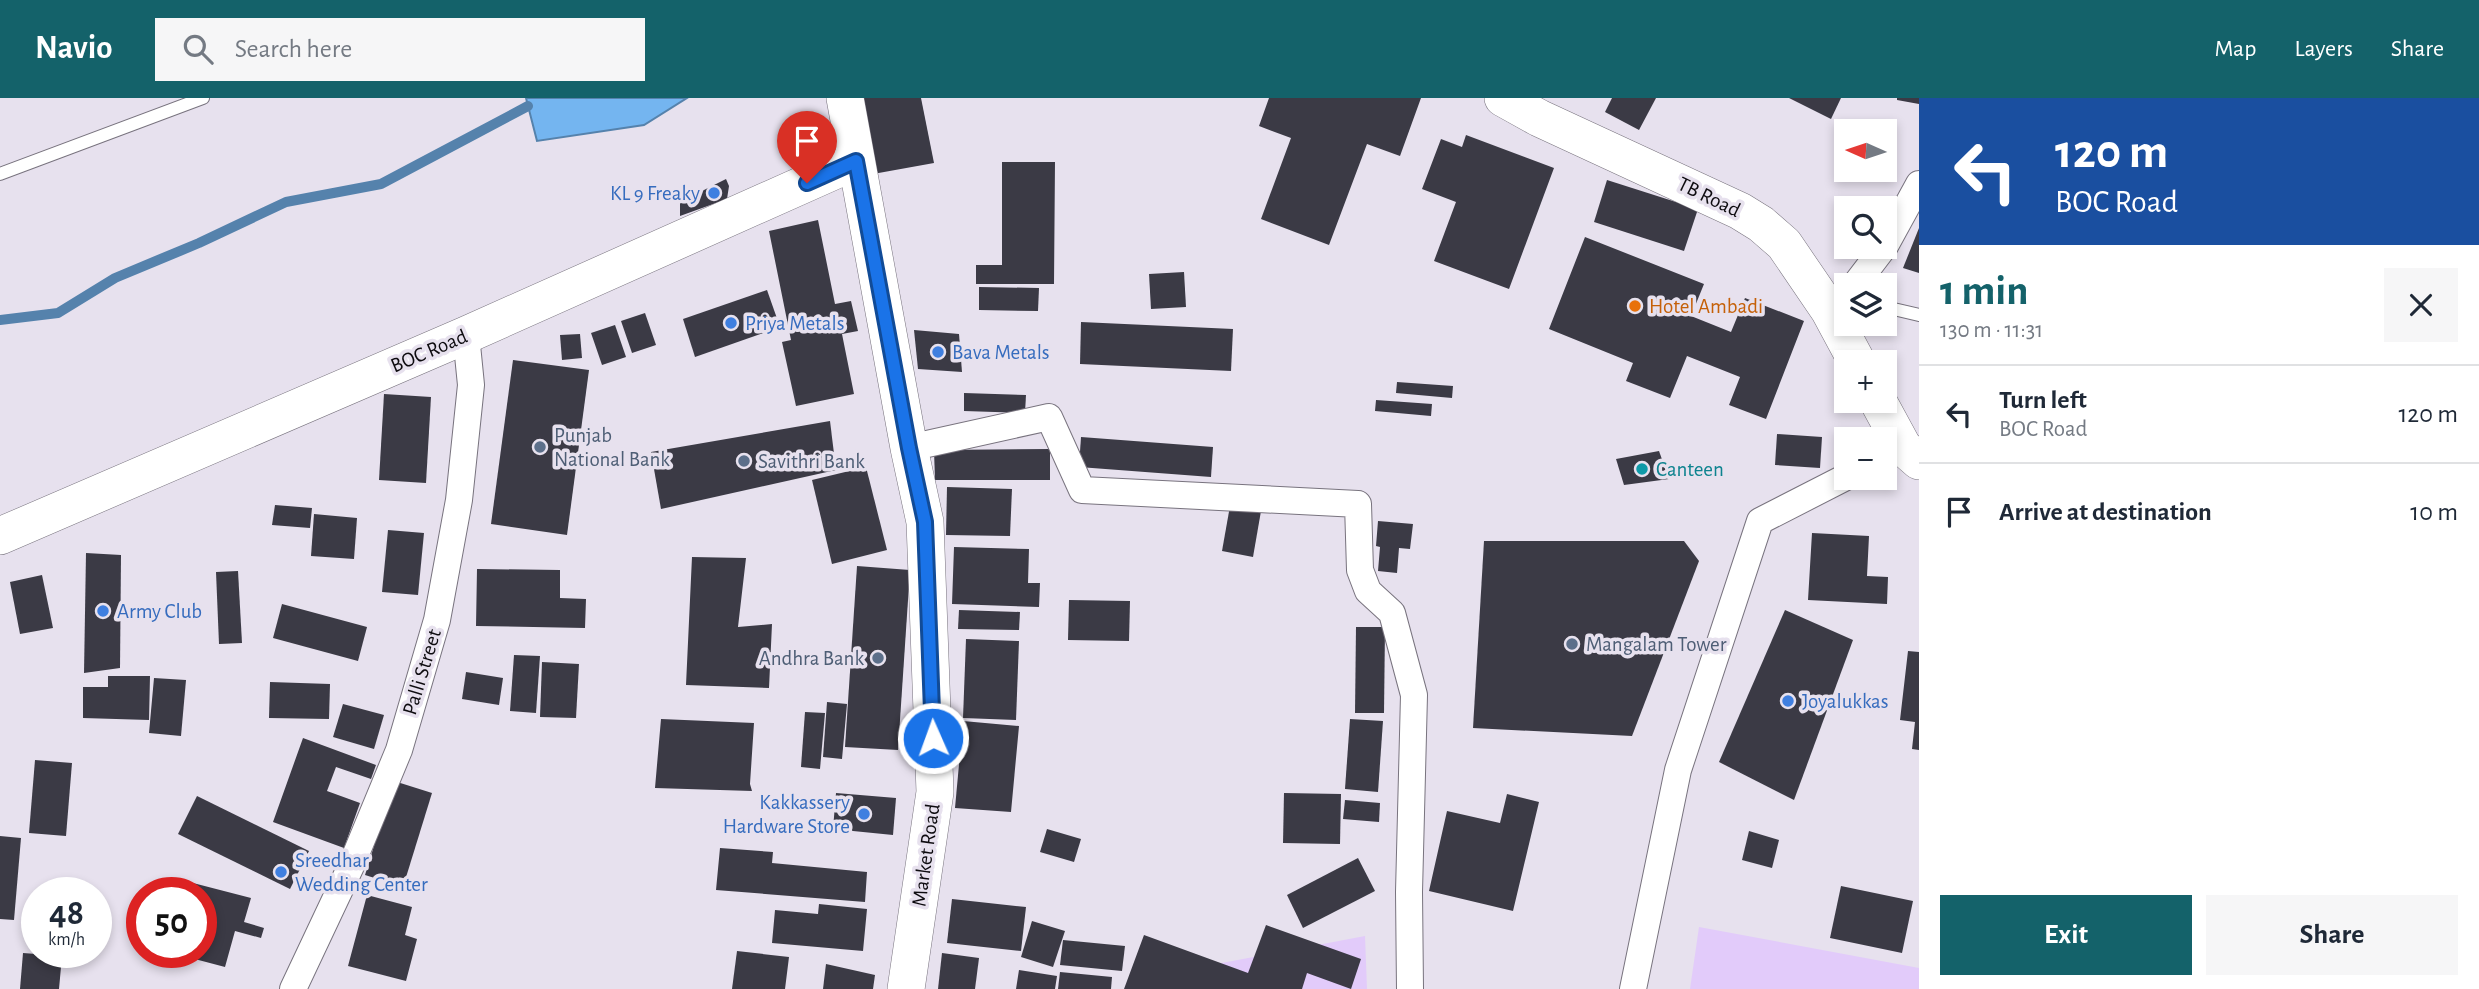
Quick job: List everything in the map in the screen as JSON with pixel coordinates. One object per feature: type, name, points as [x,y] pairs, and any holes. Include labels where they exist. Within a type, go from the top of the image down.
[{"type":"main road","name":"Market Road","points":[[845,98],[925,522],[935,792],[906,989]]},
{"type":"main road","name":"TB Road","points":[[1503,98],[1539,118],[1740,211],[1761,224],[1784,244],[1834,297]]},
{"type":"main road","name":"BOC Road","points":[[0,536],[466,335],[856,161]]},
{"type":"main road","points":[[1883,413],[1902,455]]},
{"type":"street","points":[[1897,223],[1919,184]]},
{"type":"street","name":"Palli Street","points":[[293,989],[351,866],[399,750],[437,620],[459,500],[471,385],[466,335]]},
{"type":"street","points":[[909,448],[1049,417],[1082,491],[1358,504],[1360,570],[1368,592],[1392,613],[1414,695],[1409,892],[1410,989]]},
{"type":"street","points":[[1633,989],[1678,770],[1760,521],[1834,483]]},
{"type":"lane","points":[[0,174],[121,131],[203,98]]},
{"type":"lane","points":[[1897,310],[1919,315]]},
{"type":"shaded area","points":[[1699,927],[1919,968],[1919,989],[1690,989]]},
{"type":"shaded area","points":[[1365,936],[1367,989],[1139,989],[1137,979]]},
{"type":"water","points":[[526,98],[687,98],[644,125],[537,141]]},
{"type":"building","points":[[859,98],[921,98],[934,163],[873,174]]},
{"type":"building","points":[[1269,98],[1421,98],[1400,156],[1367,144],[1329,245],[1261,219],[1291,138],[1259,126]]},
{"type":"building","points":[[1612,98],[1656,98],[1639,130],[1605,112]]},
{"type":"building","points":[[1789,98],[1841,98],[1831,119]]},
{"type":"building","points":[[1919,98],[1919,104],[1897,100]]},
{"type":"building","points":[[1466,135],[1554,168],[1509,289],[1434,261],[1456,202],[1422,189],[1441,139],[1462,147]]},
{"type":"building","points":[[1002,162],[1055,162],[1054,284],[976,284],[976,265],[1002,265]]},
{"type":"building","name":"KL 9 Freaky","points":[[726,179],[729,186],[727,199],[680,216],[680,202]]},
{"type":"building","points":[[1607,180],[1698,209],[1684,251],[1594,222]]},
{"type":"building","points":[[818,220],[835,304],[851,301],[858,331],[842,334],[854,394],[796,406],[782,342],[791,340],[769,231]]},
{"type":"building","points":[[1919,228],[1919,273],[1903,268]]},
{"type":"building","points":[[1585,237],[1704,284],[1691,316],[1731,332],[1745,298],[1804,321],[1766,419],[1729,405],[1740,377],[1687,356],[1670,398],[1626,381],[1633,363],[1549,329]]},
{"type":"building","points":[[1184,272],[1186,307],[1151,309],[1149,274]]},
{"type":"building","points":[[979,287],[1039,288],[1038,311],[979,310]]},
{"type":"building","name":"Priya Metals","points":[[767,290],[780,327],[695,357],[683,319]]},
{"type":"building","points":[[645,313],[656,345],[632,353],[621,321]]},
{"type":"building","points":[[1081,322],[1233,329],[1231,371],[1080,364]]},
{"type":"building","points":[[615,325],[626,357],[602,365],[591,333]]},
{"type":"building","name":"Bava Metals","points":[[914,330],[959,334],[962,372],[918,369]]},
{"type":"building","points":[[580,334],[582,358],[562,360],[560,335]]},
{"type":"building","name":"Punjab National Bank","points":[[513,360],[589,370],[567,535],[491,524]]},
{"type":"building","points":[[1397,382],[1453,386],[1452,398],[1396,393]]},
{"type":"building","points":[[964,393],[1026,395],[1025,413],[964,411]]},
{"type":"building","points":[[384,394],[431,397],[426,483],[379,480]]},
{"type":"building","points":[[1376,400],[1432,404],[1431,416],[1375,411]]},
{"type":"building","name":"Savithri Bank","points":[[830,421],[836,470],[661,509],[651,452]]},
{"type":"building","points":[[1777,434],[1822,437],[1820,468],[1775,465]]},
{"type":"building","points":[[1081,437],[1213,447],[1211,477],[1079,467]]},
{"type":"building","points":[[1050,449],[1050,480],[935,480],[934,450]]},
{"type":"building","name":"Canteen","points":[[1659,451],[1669,479],[1624,485],[1616,459]]},
{"type":"building","points":[[866,467],[887,550],[832,564],[812,480]]},
{"type":"building","points":[[947,487],[1012,489],[1010,536],[946,535]]},
{"type":"building","points":[[275,505],[312,508],[310,528],[272,525]]},
{"type":"building","points":[[1230,506],[1261,511],[1253,557],[1222,551]]},
{"type":"building","points":[[314,514],[357,518],[354,559],[311,556]]},
{"type":"building","points":[[1378,521],[1413,524],[1410,549],[1399,548],[1397,573],[1378,571]]},
{"type":"building","points":[[388,530],[424,533],[418,595],[382,592]]},
{"type":"building","points":[[1812,533],[1869,536],[1867,576],[1888,577],[1887,604],[1808,600]]},
{"type":"building","name":"Mangalam Tower","points":[[1484,541],[1684,541],[1699,561],[1632,736],[1473,728]]},
{"type":"building","points":[[954,547],[1029,549],[1028,583],[1040,583],[1039,607],[952,604]]},
{"type":"building","name":"Army Club","points":[[86,553],[121,555],[120,668],[84,673]]},
{"type":"building","points":[[692,557],[746,558],[738,627],[772,624],[769,688],[686,685]]},
{"type":"building","name":"Andhra Bank","points":[[857,566],[910,570],[898,750],[845,747]]},
{"type":"building","points":[[477,569],[560,570],[560,598],[586,599],[585,628],[476,626]]},
{"type":"building","points":[[238,571],[242,643],[219,644],[216,572]]},
{"type":"building","points":[[42,575],[53,628],[20,634],[10,582]]},
{"type":"building","points":[[1069,600],[1130,601],[1129,641],[1068,640]]},
{"type":"building","points":[[282,604],[367,627],[358,661],[273,638]]},
{"type":"building","points":[[959,610],[1020,612],[1019,630],[958,629]]},
{"type":"building","name":"Joyalukkas","points":[[1785,610],[1853,640],[1794,800],[1719,762]]},
{"type":"building","points":[[1356,627],[1385,627],[1384,713],[1355,713]]},
{"type":"building","points":[[966,639],[1019,641],[1016,720],[963,718]]},
{"type":"building","points":[[1908,651],[1919,652],[1919,750],[1912,749],[1915,722],[1900,720]]},
{"type":"building","points":[[514,655],[540,656],[536,713],[510,711]]},
{"type":"building","points":[[542,662],[579,664],[576,718],[540,717]]},
{"type":"building","points":[[466,672],[503,678],[499,705],[462,699]]},
{"type":"building","points":[[108,676],[150,676],[149,720],[83,718],[83,687],[108,687]]},
{"type":"building","points":[[154,678],[186,680],[181,736],[149,733]]},
{"type":"building","points":[[270,682],[330,684],[329,719],[269,718]]},
{"type":"building","points":[[827,702],[847,704],[842,759],[823,757]]},
{"type":"building","points":[[343,704],[384,715],[374,749],[333,737]]},
{"type":"building","points":[[805,712],[825,713],[820,769],[801,767]]},
{"type":"building","points":[[661,719],[754,723],[750,784],[752,791],[655,788]]},
{"type":"building","points":[[1350,719],[1383,721],[1378,792],[1345,789]]},
{"type":"building","points":[[963,721],[1019,726],[1011,812],[955,808]]},
{"type":"building","points":[[303,738],[376,765],[371,779],[336,767],[327,791],[360,803],[344,848],[273,822]]},
{"type":"building","points":[[35,760],[72,763],[66,836],[29,833]]},
{"type":"building","points":[[394,781],[432,793],[403,887],[365,875]]},
{"type":"building","name":"Kakkassery Hardware Store","points":[[836,793],[896,798],[893,835],[833,829]]},
{"type":"building","points":[[1284,793],[1341,794],[1340,844],[1283,843]]},
{"type":"building","points":[[1507,794],[1539,802],[1513,911],[1429,891],[1447,811],[1500,823]]},
{"type":"building","points":[[197,796],[309,851],[290,889],[178,834]]},
{"type":"building","points":[[1345,800],[1380,803],[1379,822],[1343,819]]},
{"type":"building","points":[[1047,829],[1081,839],[1074,862],[1040,852]]},
{"type":"building","points":[[1749,831],[1779,840],[1772,868],[1742,860]]},
{"type":"building","points":[[0,836],[21,838],[14,920],[0,919]]},
{"type":"building","points":[[720,848],[773,852],[772,863],[867,872],[865,902],[716,890]]},
{"type":"building","points":[[1358,858],[1375,891],[1303,928],[1287,895]]},
{"type":"building","points":[[1841,886],[1913,901],[1902,953],[1830,938]]},
{"type":"building","points":[[217,889],[251,898],[244,922],[264,928],[261,938],[235,931],[225,967],[217,965]]},
{"type":"building","points":[[367,895],[412,907],[405,935],[417,939],[406,981],[348,966]]},
{"type":"building","points":[[952,899],[1026,907],[1021,951],[947,943]]},
{"type":"building","points":[[819,904],[867,909],[863,951],[772,943],[775,910],[818,914]]},
{"type":"building","points":[[1032,921],[1065,931],[1053,967],[1021,957]]},
{"type":"building","points":[[1266,925],[1361,959],[1351,989],[1307,973],[1302,989],[1124,989],[1144,935],[1248,973]]},
{"type":"building","points":[[1063,940],[1125,946],[1122,971],[1060,965]]},
{"type":"building","points":[[737,951],[789,957],[785,989],[732,989]]},
{"type":"building","points":[[942,953],[979,958],[975,989],[938,989]]},
{"type":"building","points":[[826,964],[875,975],[873,989],[823,989]]},
{"type":"building","points":[[22,968],[61,968],[59,989],[20,989]]},
{"type":"building","points":[[1019,970],[1057,976],[1055,989],[1016,989]]},
{"type":"building","points":[[1060,972],[1112,977],[1111,989],[1058,989]]},
{"type":"waterway","points":[[0,320],[58,313],[115,278],[199,243],[286,202],[381,184],[528,106]]},
{"type":"place","name":"KL 9 Freaky","points":[[714,193]]},
{"type":"place","name":"Hotel Ambadi","points":[[1635,306]]},
{"type":"place","name":"Priya Metals","points":[[731,323]]},
{"type":"place","name":"Bava Metals","points":[[938,352]]},
{"type":"place","name":"Punjab National Bank","points":[[540,447]]},
{"type":"place","name":"Savithri Bank","points":[[744,461]]},
{"type":"place","name":"Canteen","points":[[1642,469]]},
{"type":"place","name":"Army Club","points":[[103,611]]},
{"type":"place","name":"Mangalam Tower","points":[[1572,644]]},
{"type":"place","name":"Andhra Bank","points":[[878,658]]},
{"type":"place","name":"Joyalukkas","points":[[1788,701]]},
{"type":"place","name":"Kakkassery Hardware Store","points":[[864,814]]},
{"type":"place","name":"Sreedhar Wedding Center","points":[[281,872]]},
{"type":"route","points":[[807,183],[856,161],[925,522],[933,738]]}]
